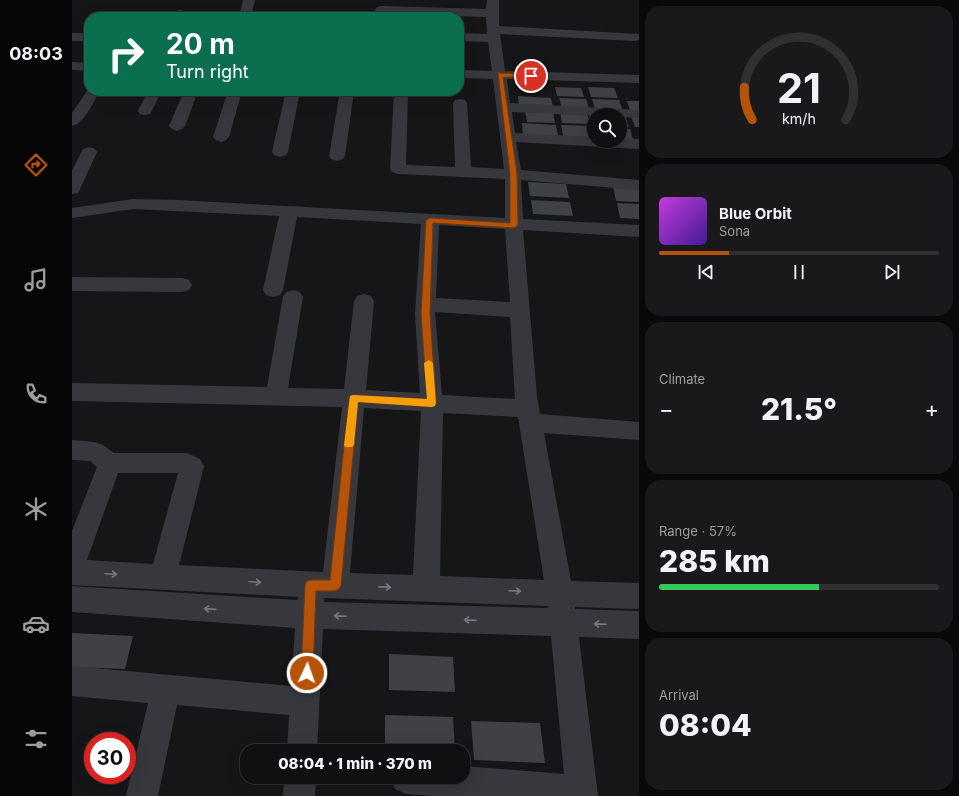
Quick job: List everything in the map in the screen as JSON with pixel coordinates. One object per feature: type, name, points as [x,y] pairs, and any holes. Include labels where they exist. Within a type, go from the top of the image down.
[{"type":"street","points":[[246,12],[249,0]]},
{"type":"street","points":[[381,10],[403,12]]},
{"type":"street","points":[[464,17],[635,37]]},
{"type":"street","points":[[464,34],[493,20]]},
{"type":"street","points":[[470,784],[582,794],[560,593],[526,396],[514,225],[513,174],[493,20]]},
{"type":"street","points":[[72,37],[84,37]]},
{"type":"street","points":[[72,66],[84,66]]},
{"type":"street","points":[[464,74],[639,79]]},
{"type":"street","points":[[72,122],[90,96]]},
{"type":"street","points":[[146,111],[153,96]]},
{"type":"street","points":[[177,126],[189,96]]},
{"type":"street","points":[[221,138],[234,96]]},
{"type":"street","points":[[280,152],[291,96]]},
{"type":"street","points":[[337,156],[346,96]]},
{"type":"street","points":[[400,96],[398,169],[513,174],[540,178],[639,185]]},
{"type":"street","points":[[460,103],[463,172]]},
{"type":"street","points":[[504,107],[639,114]]},
{"type":"street","points":[[508,137],[639,144]]},
{"type":"street","points":[[72,189],[89,152]]},
{"type":"street","points":[[72,213],[133,204],[238,200],[290,212],[639,231]]},
{"type":"street","points":[[272,290],[290,212]]},
{"type":"street","points":[[426,588],[432,403],[426,304],[430,220]]},
{"type":"street","points":[[566,228],[570,245]]},
{"type":"street","points":[[72,284],[182,285]]},
{"type":"street","points":[[276,397],[293,297]]},
{"type":"street","points":[[303,744],[311,615],[323,585],[353,398],[364,301]]},
{"type":"street","points":[[426,304],[520,310]]},
{"type":"street","points":[[72,392],[353,398],[432,403],[639,431]]},
{"type":"street","points":[[72,450],[95,452],[110,463],[187,463],[192,466],[163,577]]},
{"type":"street","points":[[72,565],[110,463]]},
{"type":"street","points":[[72,572],[323,585],[639,596]]},
{"type":"street","points":[[72,599],[311,615],[639,625]]},
{"type":"street","points":[[72,681],[306,702]]},
{"type":"street","points":[[142,796],[166,690]]},
{"type":"street","points":[[299,796],[300,784]]},
{"type":"building","points":[[555,87],[581,88],[584,97],[557,96]]},
{"type":"building","points":[[588,87],[614,88],[618,98],[591,97]]},
{"type":"building","points":[[518,96],[551,98],[553,108],[519,107]]},
{"type":"building","points":[[559,98],[586,99],[589,108],[587,109],[562,108]]},
{"type":"building","points":[[592,99],[619,100],[622,108],[595,108]]},
{"type":"building","points":[[627,101],[639,101],[639,112],[630,111]]},
{"type":"building","points":[[525,111],[553,112],[555,123],[527,122]]},
{"type":"building","points":[[560,112],[587,113],[587,124],[562,123]]},
{"type":"building","points":[[631,116],[639,116],[639,127],[635,127]]},
{"type":"building","points":[[522,123],[556,125],[558,136],[523,135]]},
{"type":"building","points":[[561,125],[587,126],[587,138],[563,136]]},
{"type":"building","points":[[627,129],[630,129],[633,140],[627,140]]},
{"type":"building","points":[[528,182],[566,184],[569,198],[530,196]]},
{"type":"building","points":[[613,187],[639,188],[639,202],[616,201]]},
{"type":"building","points":[[531,200],[570,202],[573,216],[533,214]]},
{"type":"building","points":[[617,203],[639,204],[639,219],[620,218]]},
{"type":"building","points":[[72,633],[133,636],[125,669],[72,667]]},
{"type":"building","points":[[389,654],[453,657],[455,692],[389,690]]},
{"type":"building","points":[[385,715],[453,717],[455,744],[385,744]]},
{"type":"building","points":[[471,721],[540,723],[545,763],[474,760]]},
{"type":"slow traffic","points":[[349,445],[353,398],[432,403],[429,363]]},
{"type":"route","points":[[307,673],[311,615],[311,585],[335,586],[353,398],[432,403],[425,314],[430,220],[514,225],[513,174],[500,75],[531,76]]}]
